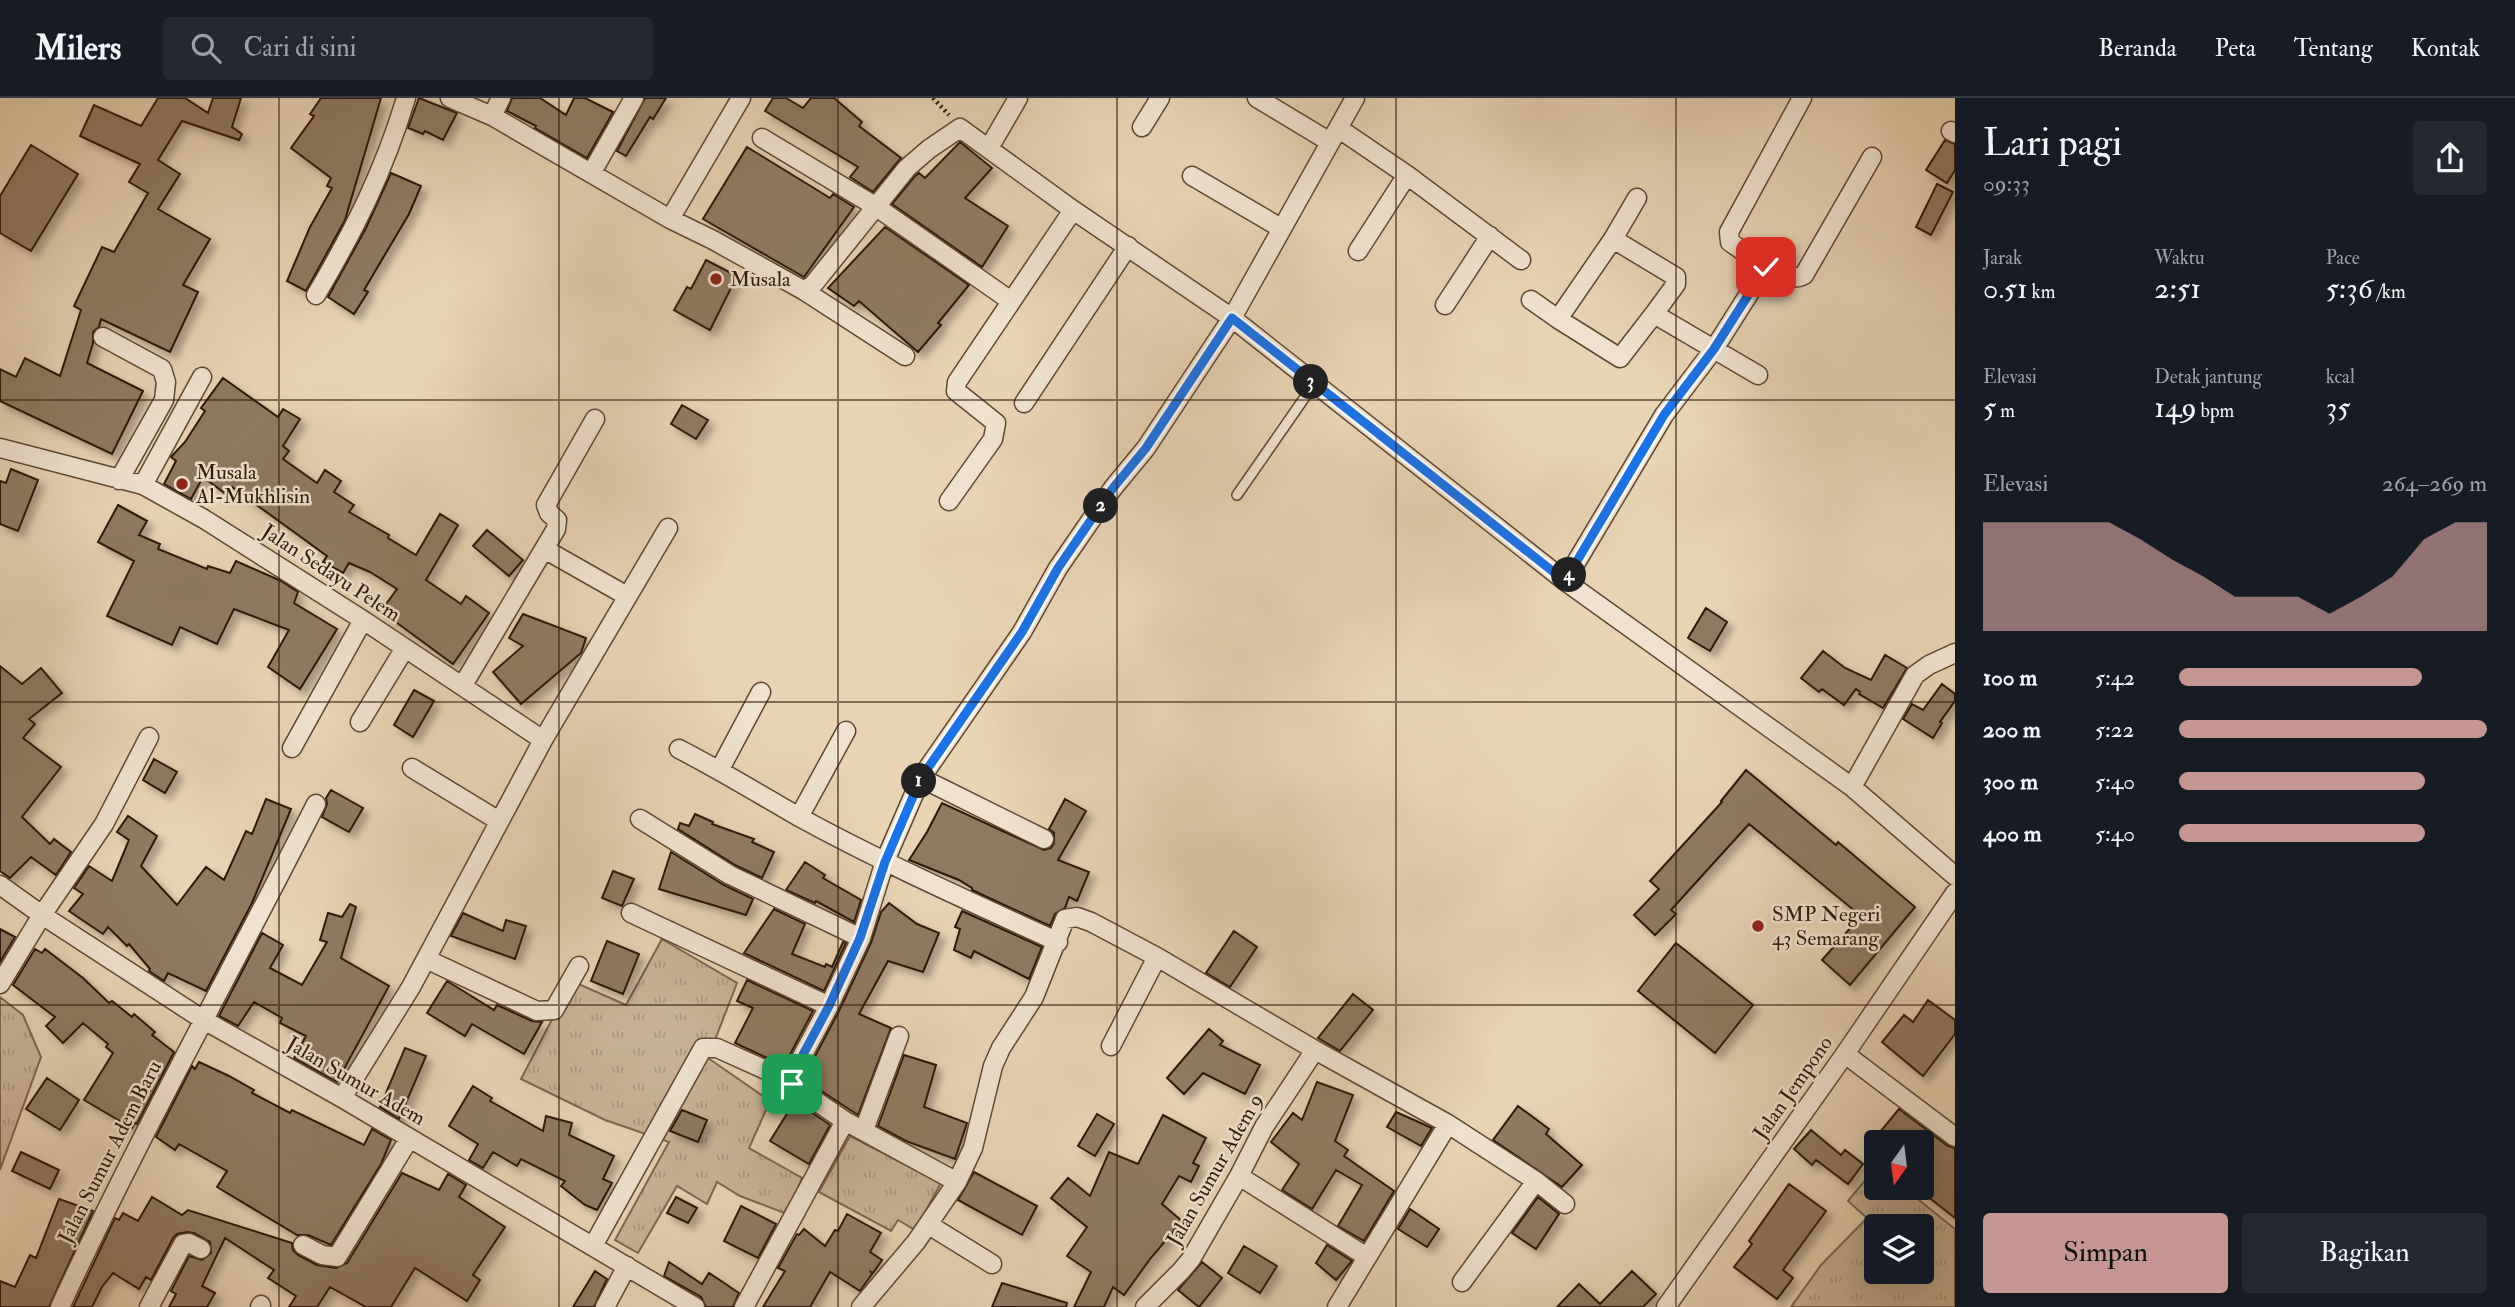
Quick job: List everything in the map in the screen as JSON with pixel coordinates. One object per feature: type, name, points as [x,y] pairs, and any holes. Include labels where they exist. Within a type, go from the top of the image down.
[{"type":"street","points":[[316,295],[348,241],[379,177],[406,98]]},
{"type":"street","points":[[451,98],[492,116],[670,219],[803,290],[905,356]]},
{"type":"street","points":[[492,116],[501,98]]},
{"type":"street","points":[[592,173],[634,98]]},
{"type":"street","points":[[670,219],[741,98]]},
{"type":"street","points":[[992,143],[1018,98]]},
{"type":"street","points":[[1142,127],[1160,98]]},
{"type":"street","points":[[1257,98],[1334,135],[1407,175],[1521,260]]},
{"type":"street","points":[[790,1081],[860,938],[885,862],[921,778],[1022,632],[1058,568],[1113,488],[1146,448],[1232,318],[1355,98]]},
{"type":"street","points":[[1802,98],[1729,232],[1730,242],[1766,267],[1789,278],[1799,278],[1804,275],[1872,157]]},
{"type":"street","points":[[803,290],[812,286],[907,168],[929,149],[960,128],[992,143],[1073,210],[1232,318],[1565,581],[1852,787],[1955,876]]},
{"type":"street","points":[[761,138],[876,206],[1011,301]]},
{"type":"street","points":[[1358,251],[1407,175]]},
{"type":"street","points":[[1192,176],[1281,228]]},
{"type":"street","points":[[1558,318],[1613,239],[1637,198]]},
{"type":"street","points":[[949,501],[996,431],[996,423],[956,391],[957,382],[1073,210]]},
{"type":"street","points":[[1445,305],[1490,236]]},
{"type":"street","points":[[1531,300],[1620,358],[1676,284],[1676,277],[1613,239]]},
{"type":"street","points":[[1024,402],[1128,246]]},
{"type":"street","points":[[1565,581],[1664,415],[1714,349],[1766,267]]},
{"type":"street","points":[[1654,313],[1758,375]]},
{"type":"street","points":[[103,337],[162,369],[166,382],[164,400],[119,480]]},
{"type":"street","points":[[143,485],[202,377]]},
{"type":"street","points":[[463,685],[558,524],[547,511],[546,505],[595,419]]},
{"type":"street","name":"Jalan Sedayu Pelem","points":[[0,448],[143,485],[204,519],[363,620],[543,740]]},
{"type":"street","points":[[342,1098],[426,959],[543,740],[668,528]]},
{"type":"street","points":[[545,550],[627,596]]},
{"type":"street","points":[[292,748],[363,620]]},
{"type":"street","points":[[360,722],[405,648]]},
{"type":"street","points":[[1852,787],[1914,675],[1955,653]]},
{"type":"street","points":[[720,769],[761,692]]},
{"type":"street","points":[[799,817],[846,731]]},
{"type":"street","points":[[0,984],[42,915],[104,824],[149,737]]},
{"type":"street","points":[[679,749],[720,769],[799,817],[885,862],[1058,942]]},
{"type":"street","points":[[412,768],[499,821]]},
{"type":"street","points":[[921,778],[1044,839]]},
{"type":"street","name":"Jalan Sumur Adem Baru","points":[[60,1307],[88,1245],[202,1019],[316,804]]},
{"type":"street","points":[[640,819],[730,875],[860,938]]},
{"type":"street","name":"Jalan Sumur Adem","points":[[0,884],[42,915],[202,1019],[342,1098],[695,1307]]},
{"type":"street","name":"Jalan Jempono","points":[[1666,1307],[1955,893]]},
{"type":"street","points":[[631,913],[829,1006]]},
{"type":"street","points":[[861,1307],[929,1225],[957,1182],[973,1148],[993,1066],[1001,1048],[1034,997],[1065,919],[1077,918],[1091,922],[1157,957],[1448,1124],[1536,1181],[1565,1204]]},
{"type":"street","points":[[1111,1046],[1157,957]]},
{"type":"street","points":[[426,959],[537,1011],[546,1012],[554,1010],[579,966]]},
{"type":"street","points":[[864,1130],[899,1036]]},
{"type":"street","points":[[593,1246],[703,1048],[717,1048],[790,1081],[845,1121],[957,1182]]},
{"type":"street","name":"Jalan Sumur Adem 9","points":[[1145,1307],[1191,1259],[1264,1128],[1315,1050]]},
{"type":"street","points":[[1845,1054],[1955,1137]]},
{"type":"street","points":[[744,1307],[845,1121]]},
{"type":"street","points":[[1337,1307],[1448,1124]]},
{"type":"street","points":[[303,1245],[322,1255],[337,1257],[408,1139]]},
{"type":"street","points":[[1239,1175],[1367,1257]]},
{"type":"street","points":[[1462,1282],[1536,1181]]},
{"type":"street","points":[[929,1225],[992,1264]]},
{"type":"street","points":[[149,1307],[183,1244],[189,1243],[201,1249]]},
{"type":"street","points":[[605,1307],[626,1266]]},
{"type":"lane","points":[[1237,495],[1314,384]]},
{"type":"green space","points":[[662,939],[737,983],[708,1058],[770,1101],[749,1148],[802,1178],[787,1214],[740,1196],[717,1182],[707,1204],[677,1186],[638,1253],[615,1240],[669,1142],[605,1120],[521,1079],[572,981],[626,1005]]},
{"type":"green space","points":[[0,997],[23,1015],[41,1057],[0,1170]]},
{"type":"green space","points":[[850,1136],[941,1183],[915,1230],[898,1220],[891,1231],[819,1192]]},
{"type":"green space","points":[[1864,1182],[1864,1200],[1919,1200],[1955,1229],[1955,1307],[1791,1307],[1821,1265],[1864,1221],[1864,1284],[1934,1284],[1934,1214],[1864,1215],[1848,1201]]},
{"type":"building","points":[[158,98],[185,98],[208,113],[213,98],[241,98],[232,127],[242,134],[239,140],[182,121],[158,160],[180,174],[158,209],[210,239],[183,285],[198,292],[170,352],[101,319],[99,327],[93,332],[87,363],[143,391],[112,454],[0,401],[0,369],[16,377],[25,358],[60,376],[81,310],[74,306],[102,247],[114,252],[148,193],[129,182],[140,164],[80,136],[94,105],[141,126]]},
{"type":"building","points":[[321,98],[381,98],[345,220],[306,291],[287,281],[310,227],[332,188],[327,186],[331,178],[291,148],[314,116],[310,114]]},
{"type":"building","points":[[419,98],[457,113],[443,140],[425,131],[423,134],[408,128]]},
{"type":"building","points":[[512,98],[540,98],[566,115],[574,98],[585,98],[613,112],[587,158],[507,111]]},
{"type":"building","points":[[645,98],[666,98],[653,119],[650,117],[626,156],[617,151]]},
{"type":"building","points":[[773,98],[786,98],[803,108],[811,98],[834,98],[862,122],[859,126],[901,158],[873,192],[850,177],[858,167],[765,111]]},
{"type":"building","points":[[1945,140],[1955,144],[1955,170],[1947,183],[1926,170]]},
{"type":"building","points":[[960,142],[992,168],[965,198],[1008,226],[982,267],[892,204],[915,176],[919,173],[925,178]]},
{"type":"building","points":[[31,145],[78,174],[31,251],[0,233],[0,196]]},
{"type":"building","points":[[747,147],[830,198],[833,194],[854,207],[804,277],[703,219]]},
{"type":"building","points":[[391,173],[421,186],[409,214],[364,290],[368,292],[354,314],[328,297],[366,228]]},
{"type":"building","points":[[1937,184],[1953,192],[1931,235],[1916,227]]},
{"type":"building","points":[[885,227],[969,285],[918,352],[859,301],[854,306],[828,288]]},
{"type":"building","points":[[706,260],[737,276],[710,330],[674,310],[687,287],[691,289]]},
{"type":"building","points":[[223,378],[278,417],[283,409],[300,419],[283,446],[289,451],[283,459],[317,483],[325,470],[341,481],[334,492],[354,505],[349,512],[389,535],[388,538],[416,555],[440,514],[458,525],[426,580],[461,604],[466,596],[489,613],[453,664],[381,611],[397,589],[370,572],[349,563],[343,573],[323,562],[327,556],[232,487],[227,495],[203,477],[191,499],[164,484],[176,461],[171,457],[185,442],[205,411],[201,408]]},
{"type":"building","points":[[682,405],[708,420],[696,439],[671,424]]},
{"type":"building","points":[[11,469],[38,480],[18,531],[0,524],[0,481],[6,483]]},
{"type":"building","points":[[118,505],[147,521],[139,535],[160,544],[158,549],[207,569],[208,566],[230,573],[236,561],[281,581],[298,592],[294,603],[337,629],[300,689],[268,667],[289,630],[234,609],[217,644],[180,627],[172,645],[107,616],[134,561],[98,542]]},
{"type":"building","points":[[487,530],[523,560],[509,576],[473,546]]},
{"type":"building","points":[[1706,608],[1727,622],[1710,651],[1688,638]]},
{"type":"building","points":[[523,614],[586,638],[581,653],[521,704],[493,672],[523,646],[509,638]]},
{"type":"building","points":[[1823,651],[1845,668],[1871,680],[1885,655],[1907,668],[1883,708],[1859,694],[1856,689],[1844,705],[1822,689],[1819,692],[1801,678]]},
{"type":"building","points":[[0,666],[22,684],[41,668],[62,693],[29,719],[35,724],[23,738],[61,767],[22,817],[50,844],[54,839],[71,852],[56,875],[31,857],[10,878],[0,871]]},
{"type":"building","points":[[1942,684],[1955,694],[1955,701],[1940,722],[1942,723],[1933,738],[1903,719],[1912,704],[1923,710]]},
{"type":"building","points":[[414,690],[434,701],[413,737],[394,725]]},
{"type":"building","points":[[154,759],[177,772],[165,793],[143,780]]},
{"type":"building","points":[[1746,770],[1915,907],[1850,985],[1822,960],[1861,916],[1749,824],[1671,910],[1676,914],[1655,935],[1634,915],[1659,889],[1650,881],[1722,802]]},
{"type":"building","points":[[331,790],[363,808],[349,832],[322,817],[327,804],[326,798]]},
{"type":"building","points":[[266,799],[291,809],[252,903],[206,991],[168,973],[164,981],[149,971],[129,944],[127,946],[108,927],[103,934],[69,911],[83,894],[74,888],[89,866],[112,881],[129,840],[117,832],[128,816],[157,836],[141,866],[177,905],[206,867],[224,880],[246,831],[252,834]]},
{"type":"building","points":[[1065,799],[1086,811],[1058,860],[1089,872],[1077,901],[1069,897],[1065,908],[1055,914],[1050,926],[972,890],[959,880],[909,860],[942,803],[1044,850],[1051,848],[1054,843],[1054,833],[1049,829]]},
{"type":"building","points":[[695,814],[713,822],[712,824],[754,839],[752,842],[774,852],[762,878],[735,865],[678,829],[680,823],[689,826]]},
{"type":"building","points":[[671,852],[724,885],[753,899],[746,915],[659,889]]},
{"type":"building","points":[[805,862],[825,875],[823,878],[861,900],[854,922],[816,901],[815,903],[786,890]]},
{"type":"building","points":[[613,871],[634,879],[622,906],[602,898]]},
{"type":"building","points":[[889,903],[917,924],[939,933],[923,972],[888,961],[859,1014],[891,1028],[858,1115],[803,1079],[871,943],[881,912]]},
{"type":"building","points":[[350,904],[356,907],[341,958],[389,986],[337,1082],[294,1058],[306,1036],[280,1023],[282,1018],[254,1002],[238,1026],[219,1016],[262,933],[283,945],[270,968],[302,985],[327,942],[320,940],[328,913],[342,917]]},
{"type":"building","points":[[774,909],[805,924],[792,954],[825,967],[826,964],[832,967],[843,942],[846,943],[824,991],[744,953]]},
{"type":"building","points":[[962,911],[1042,947],[1029,979],[974,951],[971,958],[954,950],[960,929],[955,927]]},
{"type":"building","points":[[463,913],[503,931],[506,920],[526,926],[515,959],[451,936]]},
{"type":"building","points":[[0,929],[15,937],[0,962]]},
{"type":"building","points":[[1234,931],[1257,947],[1230,987],[1206,973]]},
{"type":"building","points":[[607,941],[639,954],[623,994],[591,981]]},
{"type":"building","points":[[1676,943],[1753,1005],[1715,1053],[1638,991]]},
{"type":"building","points":[[35,949],[42,953],[45,949],[83,978],[109,1003],[112,1001],[132,1017],[134,1014],[155,1032],[152,1035],[174,1052],[137,1124],[132,1128],[84,1100],[113,1053],[106,1047],[108,1044],[83,1023],[63,1043],[46,1026],[55,1017],[13,985]]},
{"type":"building","points":[[747,980],[813,1011],[784,1066],[735,1043],[753,1008],[737,1001]]},
{"type":"building","points":[[447,981],[494,1010],[497,1005],[532,1021],[542,1022],[524,1054],[472,1024],[465,1036],[427,1013]]},
{"type":"building","points":[[1353,994],[1373,1010],[1340,1051],[1318,1038]]},
{"type":"building","points":[[1928,1000],[1955,1020],[1955,1034],[1923,1076],[1882,1042],[1904,1015],[1913,1022]]},
{"type":"building","points":[[1209,1029],[1223,1041],[1220,1045],[1260,1065],[1245,1094],[1203,1073],[1184,1094],[1167,1078]]},
{"type":"building","points":[[405,1048],[426,1056],[399,1119],[380,1107]]},
{"type":"building","points":[[904,1055],[936,1065],[924,1107],[967,1123],[955,1159],[906,1141],[878,1126]]},
{"type":"building","points":[[199,1062],[254,1090],[252,1093],[290,1113],[292,1110],[364,1145],[372,1129],[391,1140],[381,1164],[331,1245],[308,1235],[297,1235],[217,1187],[227,1171],[179,1144],[175,1150],[156,1137],[192,1066],[195,1069]]},
{"type":"building","points":[[47,1078],[79,1100],[60,1130],[26,1109]]},
{"type":"building","points":[[1317,1082],[1353,1095],[1335,1141],[1348,1150],[1344,1156],[1394,1191],[1364,1241],[1338,1226],[1362,1185],[1336,1170],[1312,1209],[1282,1190],[1299,1164],[1271,1142],[1293,1113],[1302,1120]]},
{"type":"building","points":[[473,1086],[492,1098],[490,1101],[543,1131],[546,1116],[572,1123],[569,1135],[614,1156],[603,1179],[612,1183],[597,1210],[585,1205],[561,1186],[565,1181],[521,1159],[517,1166],[493,1152],[483,1168],[469,1160],[478,1144],[449,1126]]},
{"type":"building","points":[[795,1101],[830,1125],[809,1164],[770,1141]]},
{"type":"building","points":[[1518,1106],[1549,1129],[1546,1134],[1582,1165],[1562,1187],[1493,1140]]},
{"type":"building","points":[[1899,1109],[1927,1130],[1882,1130]]},
{"type":"building","points":[[682,1110],[707,1120],[698,1142],[670,1131]]},
{"type":"building","points":[[1396,1112],[1432,1128],[1421,1146],[1387,1127]]},
{"type":"building","points":[[1097,1114],[1114,1124],[1095,1156],[1078,1146]]},
{"type":"building","points":[[1163,1115],[1206,1138],[1193,1163],[1199,1166],[1191,1182],[1179,1176],[1162,1204],[1182,1221],[1124,1295],[1113,1287],[1104,1307],[1074,1307],[1091,1272],[1067,1256],[1087,1227],[1051,1198],[1068,1178],[1090,1196],[1109,1152],[1138,1164]]},
{"type":"building","points":[[1811,1130],[1841,1155],[1845,1150],[1863,1164],[1848,1184],[1816,1160],[1812,1165],[1794,1149]]},
{"type":"building","points":[[1934,1135],[1955,1148],[1955,1218],[1932,1200]]},
{"type":"building","points":[[21,1152],[59,1170],[50,1189],[12,1171]]},
{"type":"building","points":[[974,1172],[1037,1206],[1022,1235],[958,1200]]},
{"type":"building","points":[[402,1173],[439,1190],[448,1174],[466,1185],[459,1197],[505,1227],[473,1275],[480,1280],[467,1301],[415,1268],[391,1307],[366,1307],[330,1287],[317,1307],[289,1307],[296,1296],[268,1278],[274,1270],[225,1238],[202,1286],[215,1293],[207,1307],[169,1307],[176,1294],[171,1291],[189,1256],[202,1260],[211,1253],[210,1242],[187,1232],[177,1234],[173,1238],[151,1280],[146,1277],[139,1289],[113,1273],[92,1307],[73,1307],[115,1218],[119,1220],[123,1213],[138,1221],[152,1197],[182,1215],[188,1210],[292,1243],[293,1250],[298,1255],[317,1265],[336,1268],[347,1263]]},
{"type":"building","points":[[1789,1184],[1826,1211],[1783,1270],[1793,1278],[1777,1299],[1734,1267],[1752,1244],[1749,1241]]},
{"type":"building","points":[[676,1197],[697,1208],[688,1223],[667,1213]]},
{"type":"building","points":[[1538,1197],[1559,1214],[1536,1249],[1512,1233]]},
{"type":"building","points":[[59,1199],[93,1211],[49,1307],[0,1307],[0,1281],[15,1287],[30,1255],[36,1258]]},
{"type":"building","points":[[741,1206],[776,1224],[758,1258],[724,1241]]},
{"type":"building","points":[[1410,1209],[1439,1229],[1427,1247],[1398,1229]]},
{"type":"building","points":[[847,1214],[881,1233],[870,1252],[882,1260],[860,1291],[830,1272],[810,1307],[763,1307],[785,1271],[778,1268],[797,1234],[804,1229],[825,1246],[835,1230],[838,1231]]},
{"type":"building","points":[[1327,1245],[1352,1261],[1336,1280],[1316,1263]]},
{"type":"building","points":[[1244,1246],[1277,1266],[1260,1293],[1228,1273]]},
{"type":"building","points":[[669,1262],[702,1284],[709,1273],[739,1293],[733,1307],[706,1307],[701,1297],[664,1276]]},
{"type":"building","points":[[1202,1262],[1222,1278],[1199,1307],[1178,1290]]},
{"type":"building","points":[[595,1271],[607,1279],[594,1307],[573,1307]]},
{"type":"building","points":[[1632,1271],[1656,1294],[1643,1307],[1557,1307],[1579,1284],[1600,1304]]},
{"type":"building","points":[[1002,1283],[1067,1303],[1066,1307],[992,1307]]},
{"type":"place","name":"Musala","points":[[716,279]]},
{"type":"place","name":"Musala Al-Mukhlisin","points":[[182,484]]},
{"type":"place","name":"SMP Negeri 43 Semarang","points":[[1758,926]]},
{"type":"route","points":[[792,1084],[790,1079],[829,1006],[860,938],[885,862],[921,778],[1022,632],[1058,568],[1113,488],[1146,448],[1232,318],[1565,581],[1664,415],[1714,349],[1766,267]]}]
